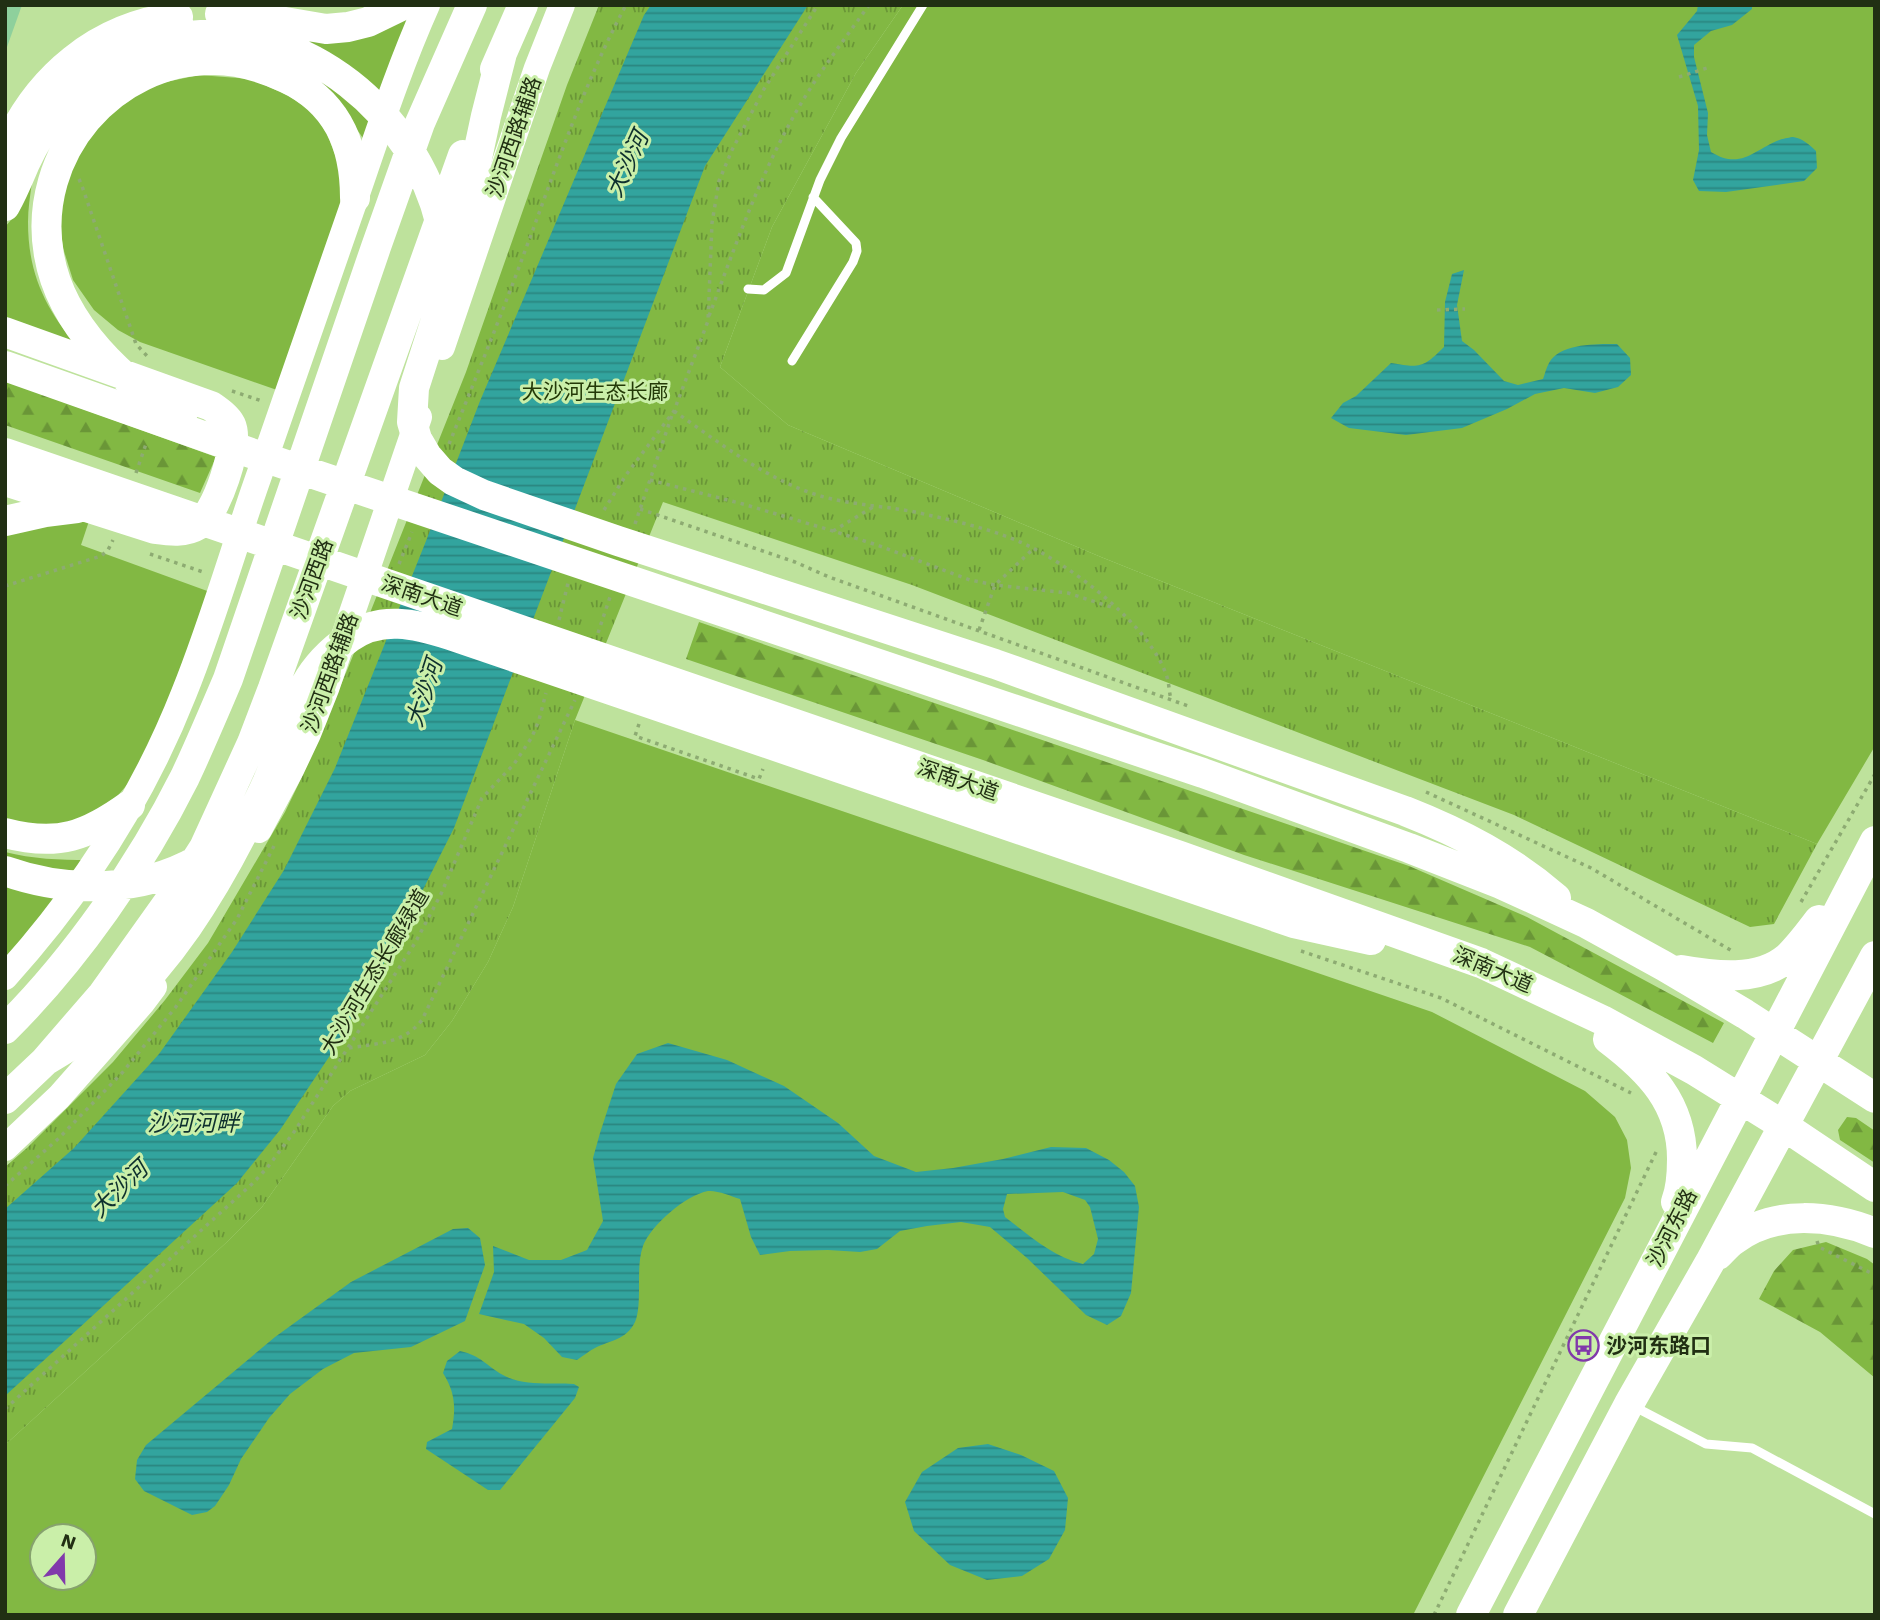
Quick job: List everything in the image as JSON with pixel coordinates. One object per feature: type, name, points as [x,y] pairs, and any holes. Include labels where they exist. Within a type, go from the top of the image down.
[{"type":"main road","points":[[5,152],[29,108],[56,76],[82,52],[122,31],[172,17],[218,13],[326,29],[348,27],[368,22],[403,5]]},
{"type":"main road","points":[[5,977],[53,919],[116,830],[142,785],[167,732],[197,660],[355,198],[427,5]]},
{"type":"main road","points":[[5,1029],[57,971],[131,871],[178,789],[207,730],[228,679],[420,123],[454,5]]},
{"type":"main road","points":[[420,123],[472,5]]},
{"type":"main road","name":"沙河西路","points":[[5,1099],[45,1061],[103,994],[150,930],[204,848],[229,796],[273,688],[455,175],[523,5]]},
{"type":"main road","name":"沙河西路辅路","points":[[5,1148],[59,1097],[142,1003],[185,945],[246,854],[309,734],[537,68],[562,5]]},
{"type":"main road","points":[[9,198],[36,141],[62,103],[98,71],[115,60],[167,38],[210,33],[249,36],[286,47],[322,65],[358,91],[395,129],[420,166],[437,207],[446,251],[447,314],[441,350]]},
{"type":"main road","points":[[502,52],[455,261],[414,388],[412,422],[417,439],[440,471],[454,481],[485,495],[623,543],[995,664],[1415,815],[1467,837],[1517,866],[1586,923]]},
{"type":"main road","points":[[248,452],[204,432],[167,410],[107,359],[86,334],[70,311],[49,257],[47,202],[54,175],[80,128],[96,108],[117,90],[159,69],[187,62],[215,60],[272,72],[296,83],[316,97],[331,113],[350,150],[355,174],[355,198]]},
{"type":"main road","points":[[5,332],[211,406],[231,425],[233,436],[230,459],[215,503],[200,525],[189,529],[175,531],[155,528],[5,481]]},
{"type":"main road","points":[[5,366],[248,452],[1203,773],[1501,884],[1586,923],[1664,967],[1774,1032],[1875,1098]]},
{"type":"main road","name":"深南大道","points":[[5,453],[1481,962],[1683,1064],[1740,1097],[1875,1188]]},
{"type":"main road","points":[[5,521],[45,512],[116,508],[154,511],[216,525]]},
{"type":"main road","points":[[45,1061],[86,1035],[125,1001],[166,955],[206,900],[261,796],[305,686],[327,656],[364,629],[393,622],[450,635],[565,681],[1294,923],[1481,962]]},
{"type":"main road","points":[[5,871],[52,884],[89,888],[137,882],[183,868],[232,841],[279,794]]},
{"type":"main road","points":[[5,833],[22,838],[69,837],[92,830],[130,805]]},
{"type":"main road","name":"沙河东路","points":[[1471,1615],[1875,841]]},
{"type":"main road","points":[[1664,967],[1720,976],[1762,971],[1778,964],[1795,950],[1857,874]]},
{"type":"main road","points":[[1518,1615],[1629,1404],[1710,1262],[1875,956]]},
{"type":"main road","points":[[1549,994],[1640,1065],[1667,1099],[1678,1121],[1682,1145],[1679,1195],[1661,1250]]},
{"type":"main road","points":[[1710,1262],[1735,1239],[1758,1227],[1782,1220],[1809,1217],[1832,1219],[1875,1233]]},
{"type":"lane","points":[[748,289],[764,290],[786,273],[814,197],[841,138],[923,5]]},
{"type":"lane","points":[[792,361],[853,262],[857,251],[856,243],[814,197]]},
{"type":"lane","points":[[1629,1404],[1706,1444],[1752,1448],[1875,1514]]},
{"type":"path","points":[[708,321],[712,223],[719,181],[764,89],[818,5]]},
{"type":"path","points":[[623,543],[640,509],[743,226],[779,144],[816,79],[869,5]]},
{"type":"path","points":[[1679,77],[1707,68]]},
{"type":"path","points":[[76,176],[82,186],[136,344],[151,359]]},
{"type":"path","points":[[1437,310],[1465,309]]},
{"type":"path","points":[[674,411],[750,464],[809,492],[841,502],[911,512],[967,524],[1033,549],[1074,574],[1120,610],[1156,655],[1166,674],[1171,700]]},
{"type":"path","points":[[601,515],[626,475],[674,411]]},
{"type":"path","points":[[135,476],[148,438]]},
{"type":"path","points":[[650,480],[743,503],[833,531],[970,580],[1068,593],[1120,610]]},
{"type":"path","points":[[833,531],[873,507]]},
{"type":"path","points":[[640,509],[795,562],[829,577],[1197,709]]},
{"type":"path","points":[[5,586],[101,556],[112,541]]},
{"type":"path","points":[[979,630],[995,585],[1033,549]]},
{"type":"path","points":[[150,554],[209,574]]},
{"type":"path","points":[[557,628],[568,583]]},
{"type":"path","points":[[595,643],[611,594]]},
{"type":"path","points":[[349,1048],[404,1037],[422,1020],[566,720],[565,681]]},
{"type":"path","name":"大沙河生态长廊绿道","points":[[5,1409],[252,1184],[280,1151],[415,943],[441,894],[482,798],[514,764],[565,681]]},
{"type":"path","points":[[640,719],[635,736],[760,779],[763,769],[757,767]]},
{"type":"path","points":[[1795,912],[1875,774]]},
{"type":"path","points":[[1426,792],[1591,868],[1732,951]]},
{"type":"path","points":[[1297,950],[1441,998],[1637,1095]]},
{"type":"path","points":[[1434,1615],[1660,1145]]},
{"type":"path","points":[[1816,1237],[1819,1247],[1875,1275]]},
{"type":"green space","name":"大沙河生态长廊","points":[[599,5],[903,5],[856,73],[772,227],[720,367],[788,425],[1101,557],[1817,844],[1774,924],[1750,927],[1514,815],[912,585],[663,502],[575,720],[513,907],[488,962],[452,1021],[425,1055],[350,1091],[333,1106],[262,1207],[5,1445],[5,1167],[113,1062],[165,1000],[208,943],[285,812],[348,668],[466,372],[567,85]]},
{"type":"green space","points":[[903,5],[1875,5],[1875,746],[1817,844],[1101,557],[788,425],[720,367],[772,227],[856,73]]},
{"type":"green space","points":[[413,11],[365,141],[344,111],[317,84],[294,44],[332,38]]},
{"type":"green space","points":[[199,75],[251,79],[289,96],[314,113],[327,134],[338,162],[343,189],[336,225],[277,390],[140,342],[118,330],[94,310],[73,280],[63,248],[59,219],[65,180],[83,141],[113,108],[152,85]]},
{"type":"green space","points":[[32,183],[28,222],[36,276],[50,308],[82,352],[5,324],[5,227],[17,213]]},
{"type":"green space","points":[[5,381],[216,457],[200,493],[5,425]]},
{"type":"green space","points":[[90,518],[81,545],[210,592],[153,743],[131,780],[109,806],[66,828],[5,822],[5,534]]},
{"type":"green space","points":[[699,622],[1409,866],[1527,917],[1724,1023],[1713,1043],[1530,947],[1244,855],[983,760],[686,659]]},
{"type":"green space","points":[[575,720],[1432,1012],[1585,1091],[1615,1117],[1627,1140],[1631,1168],[1625,1198],[1413,1615],[5,1615],[5,1445],[262,1207],[333,1106],[350,1091],[425,1055],[452,1021],[488,962],[513,907]]},
{"type":"green space","points":[[5,852],[46,859],[88,860],[5,967]]},
{"type":"green space","points":[[1847,1117],[1856,1118],[1875,1131],[1875,1163],[1840,1140],[1838,1130]]},
{"type":"green space","points":[[1826,1242],[1875,1265],[1875,1378],[1820,1332],[1759,1299],[1774,1271],[1793,1250]]},
{"type":"water","name":"沙河河畔","points":[[651,5],[808,5],[705,166],[454,828],[397,941],[329,1057],[280,1130],[237,1183],[5,1396],[5,1209],[74,1148],[159,1054],[232,952],[284,870],[335,768],[480,401],[644,15]]},
{"type":"water","points":[[1698,5],[1752,5],[1752,9],[1732,25],[1711,31],[1694,45],[1694,57],[1708,113],[1707,135],[1711,152],[1722,157],[1740,159],[1782,139],[1796,138],[1816,151],[1817,168],[1804,181],[1726,192],[1699,191],[1693,180],[1699,150],[1698,106],[1677,35],[1697,11]]},
{"type":"water","points":[[1464,270],[1457,305],[1462,341],[1504,381],[1518,385],[1543,379],[1554,356],[1570,348],[1599,344],[1617,344],[1630,358],[1631,375],[1618,387],[1595,393],[1564,388],[1535,394],[1462,428],[1406,435],[1349,428],[1331,418],[1343,403],[1356,396],[1391,363],[1420,365],[1444,347],[1445,302],[1452,274]]},
{"type":"water","points":[[668,1043],[727,1060],[784,1086],[838,1123],[874,1156],[916,1172],[1003,1159],[1051,1147],[1086,1148],[1109,1160],[1124,1172],[1135,1186],[1139,1207],[1131,1293],[1121,1316],[1107,1325],[1086,1315],[1027,1258],[990,1227],[961,1222],[900,1231],[877,1249],[860,1252],[790,1251],[760,1255],[751,1237],[740,1199],[712,1191],[699,1194],[680,1205],[661,1220],[647,1238],[639,1264],[635,1322],[627,1333],[618,1339],[595,1348],[577,1360],[562,1357],[544,1338],[524,1324],[479,1314],[494,1272],[493,1246],[529,1260],[561,1260],[587,1250],[603,1221],[593,1158],[616,1084],[637,1054]],"holes":[[[1063,1192],[1085,1200],[1090,1207],[1098,1239],[1094,1254],[1083,1264],[1042,1245],[1005,1217],[1003,1209],[1007,1194]]]},
{"type":"water","points":[[468,1228],[480,1238],[485,1265],[465,1321],[411,1347],[354,1353],[323,1369],[290,1394],[269,1418],[241,1459],[229,1485],[215,1506],[207,1512],[192,1515],[144,1491],[135,1479],[137,1460],[146,1445],[275,1337],[351,1282],[453,1229]]},
{"type":"water","points":[[460,1351],[479,1358],[511,1379],[529,1383],[574,1384],[579,1387],[575,1398],[500,1490],[488,1490],[426,1449],[427,1442],[452,1429],[454,1400],[443,1373],[447,1361]]},
{"type":"water","points":[[988,1444],[1021,1455],[1054,1471],[1068,1498],[1065,1530],[1049,1559],[1022,1576],[987,1580],[950,1565],[914,1531],[905,1502],[922,1472],[958,1448]]},
{"type":"building","points":[[5,5],[22,5],[7,47],[5,47]]},
{"type":"place","name":"沙河东路口","points":[[1583,1346]]},
{"type":"water label","name":"大沙河","points":[[627,164]]},
{"type":"water label","name":"大沙河","points":[[424,693]]},
{"type":"water label","name":"大沙河","points":[[119,1189]]}]
